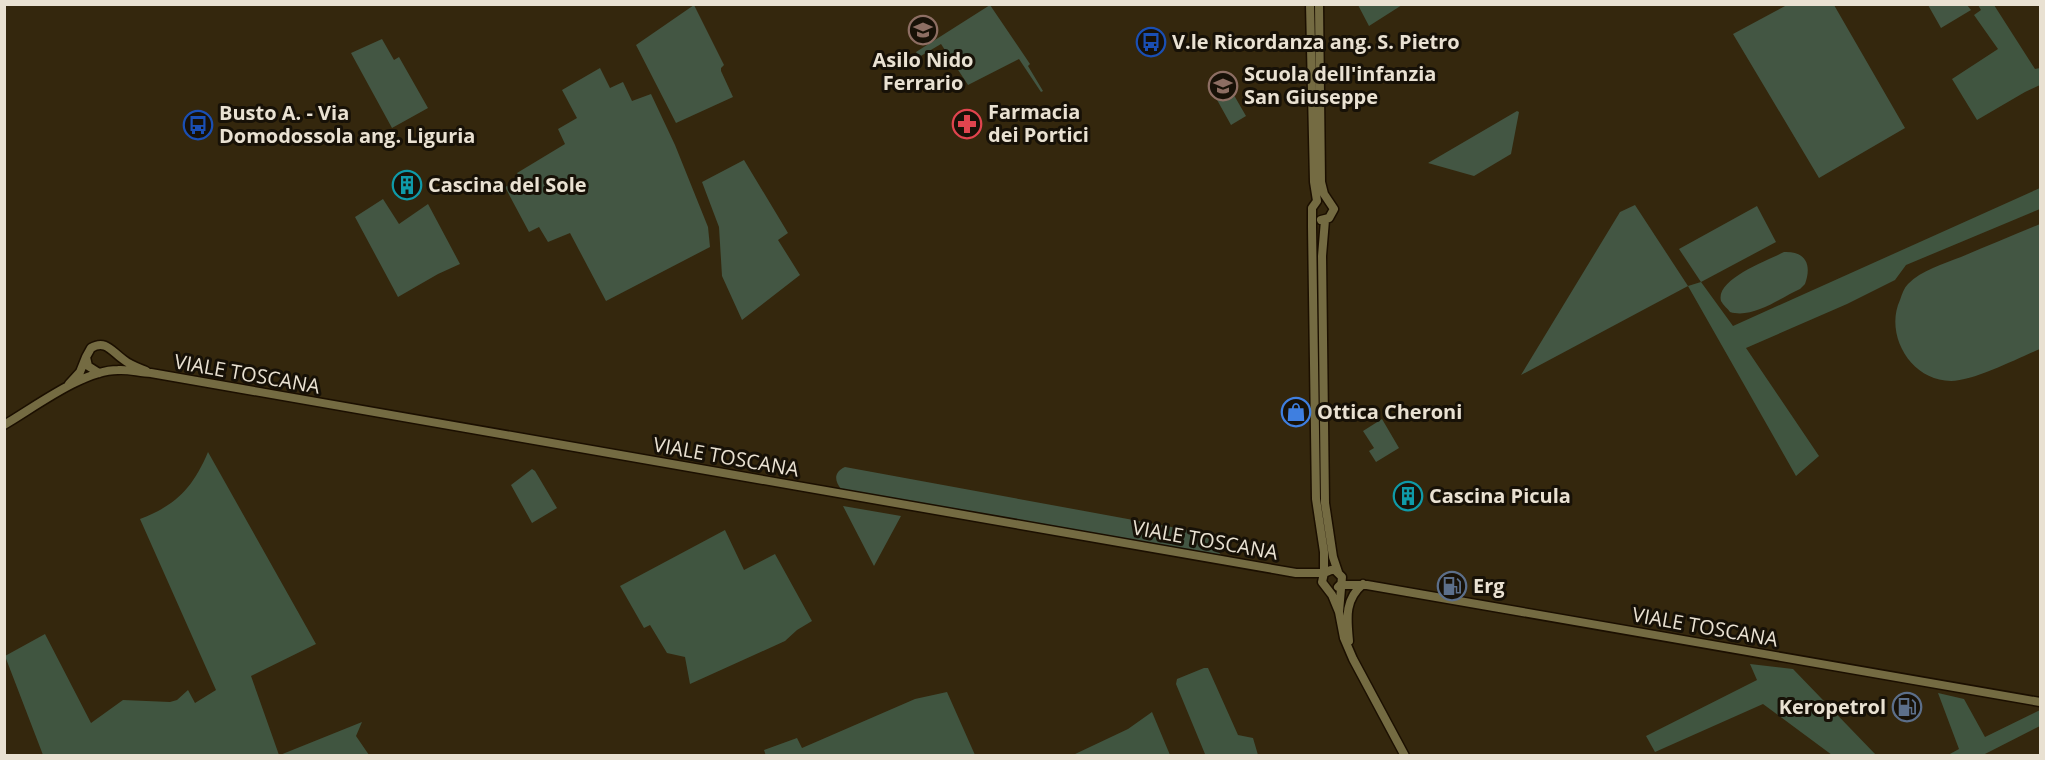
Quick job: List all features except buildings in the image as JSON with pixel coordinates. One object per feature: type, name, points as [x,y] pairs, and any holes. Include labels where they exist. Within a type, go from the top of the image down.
[{"type":"street","points":[[1310,4],[1314,182],[1317,201]]},
{"type":"street","points":[[1318,4],[1321,182],[1326,199],[1331,202],[1334,211],[1325,220]]},
{"type":"street","points":[[1326,199],[1313,204],[1312,211],[1316,499],[1323,551],[1322,579],[1339,612]]},
{"type":"street","points":[[1312,211],[1316,217],[1325,220]]},
{"type":"street","points":[[1325,220],[1322,268],[1325,499],[1334,560],[1342,581],[1339,612],[1342,632],[1349,650],[1405,756]]},
{"type":"street","points":[[4,425],[90,376],[109,371],[115,362],[112,350],[106,345],[96,345],[89,350],[78,374],[65,389]]},
{"type":"street","name":"VIALE TOSCANA","points":[[112,350],[127,362],[151,373]]},
{"type":"street","points":[[86,357],[88,366],[99,373]]},
{"type":"street","name":"VIALE TOSCANA","points":[[109,371],[151,373],[1296,573],[1324,573]]},
{"type":"street","points":[[1324,573],[1331,570],[1339,573]]},
{"type":"street","name":"VIALE TOSCANA","points":[[1296,573],[1325,587]]},
{"type":"street","name":"VIALE TOSCANA","points":[[1339,573],[1364,584]]},
{"type":"street","points":[[1349,650],[1348,606],[1353,594],[1364,584]]},
{"type":"street","name":"VIALE TOSCANA","points":[[1340,585],[1364,584],[2040,702]]},
{"type":"street","points":[[1325,587],[1333,590],[1340,585]]},
{"type":"green space","points":[[694,5],[724,65],[721,71],[733,97],[676,123],[636,45]]},
{"type":"green space","points":[[990,5],[1030,64],[1028,66],[1043,91],[1041,92],[1019,59],[968,85],[941,44],[919,57],[916,52]]},
{"type":"green space","points":[[1358,5],[1402,5],[1369,26]]},
{"type":"green space","points":[[1787,5],[1834,5],[1905,128],[1819,178],[1733,34]]},
{"type":"green space","points":[[1928,5],[1967,5],[1971,10],[1941,28]]},
{"type":"green space","points":[[1978,5],[1994,5],[2035,69],[2040,68],[2040,85],[1977,120],[1952,79],[1998,49],[1974,15],[1981,10]]},
{"type":"green space","points":[[382,39],[394,60],[399,57],[428,108],[392,128],[351,53]]},
{"type":"green space","points":[[600,68],[610,88],[623,82],[632,101],[651,94],[675,145],[708,227],[710,247],[606,301],[570,233],[548,242],[539,227],[529,232],[505,187],[521,179],[517,173],[565,144],[558,129],[577,118],[562,90]]},
{"type":"green space","points":[[1231,90],[1246,116],[1231,125],[1216,98]]},
{"type":"green space","points":[[1517,111],[1519,112],[1511,154],[1474,176],[1428,163]]},
{"type":"green space","points":[[744,160],[788,233],[778,240],[800,275],[742,320],[722,276],[719,227],[702,182]]},
{"type":"green space","points":[[2040,188],[2040,209],[1906,265],[1895,280],[1847,304],[1746,348],[1819,456],[1796,476],[1688,286],[1701,282],[1733,326]]},
{"type":"green space","points":[[383,199],[399,224],[428,204],[460,264],[398,297],[355,217]]},
{"type":"green space","points":[[1635,205],[1688,286],[1521,375],[1620,212]]},
{"type":"green space","points":[[1757,206],[1776,242],[1701,282],[1679,249]]},
{"type":"green space","points":[[2040,224],[2040,349],[1961,380],[1937,379],[1913,365],[1904,354],[1896,327],[1896,314],[1905,287],[1933,268]]},
{"type":"green space","points":[[1784,252],[1798,254],[1805,260],[1808,271],[1805,284],[1800,289],[1757,310],[1748,313],[1730,312],[1721,301],[1721,293],[1726,285],[1745,271]]},
{"type":"green space","points":[[1382,419],[1399,448],[1376,462],[1369,451],[1374,448],[1363,431]]},
{"type":"green space","points":[[208,452],[316,644],[251,676],[279,755],[43,755],[5,656],[45,634],[91,723],[123,700],[170,702],[177,700],[188,690],[195,703],[216,690],[140,519],[173,502],[196,476]]},
{"type":"green space","points":[[845,467],[1204,533],[1221,555],[841,489],[836,476]]},
{"type":"green space","points":[[532,469],[557,508],[532,523],[511,485]]},
{"type":"green space","points":[[843,506],[901,516],[874,566]]},
{"type":"green space","points":[[725,530],[744,570],[775,554],[812,621],[785,641],[690,684],[685,657],[667,653],[650,625],[644,628],[620,586]]},
{"type":"green space","points":[[1750,664],[1793,669],[1876,755],[1832,755],[1763,704],[1655,752],[1646,736],[1757,680]]},
{"type":"green space","points":[[1208,668],[1238,735],[1253,738],[1258,755],[1200,755],[1205,754],[1176,684],[1177,679]]},
{"type":"green space","points":[[947,692],[975,755],[766,756],[764,750],[797,738],[802,748],[915,699]]},
{"type":"green space","points":[[1938,693],[1964,699],[1985,737],[2040,710],[2040,726],[1983,755],[1948,755],[1959,749]]},
{"type":"green space","points":[[1152,712],[1170,755],[1073,755],[1128,729]]},
{"type":"green space","points":[[362,722],[356,736],[369,755],[280,755]]},
{"type":"place","name":"Asilo Nido Ferrario","points":[[923,30]]},
{"type":"place","name":"V.le Ricordanza ang. S. Pietro","points":[[1151,42]]},
{"type":"place","name":"Scuola dell'infanzia San Giuseppe","points":[[1223,86]]},
{"type":"place","name":"Farmacia dei Portici","points":[[967,124]]},
{"type":"place","name":"Busto A. - Via Domodossola ang. Liguria","points":[[198,125]]},
{"type":"place","name":"Cascina del Sole","points":[[407,185]]},
{"type":"place","name":"Ottica Cheroni","points":[[1296,412]]},
{"type":"place","name":"Cascina Picula","points":[[1408,496]]},
{"type":"place","name":"Erg","points":[[1452,586]]},
{"type":"place","name":"Keropetrol","points":[[1907,707]]}]
